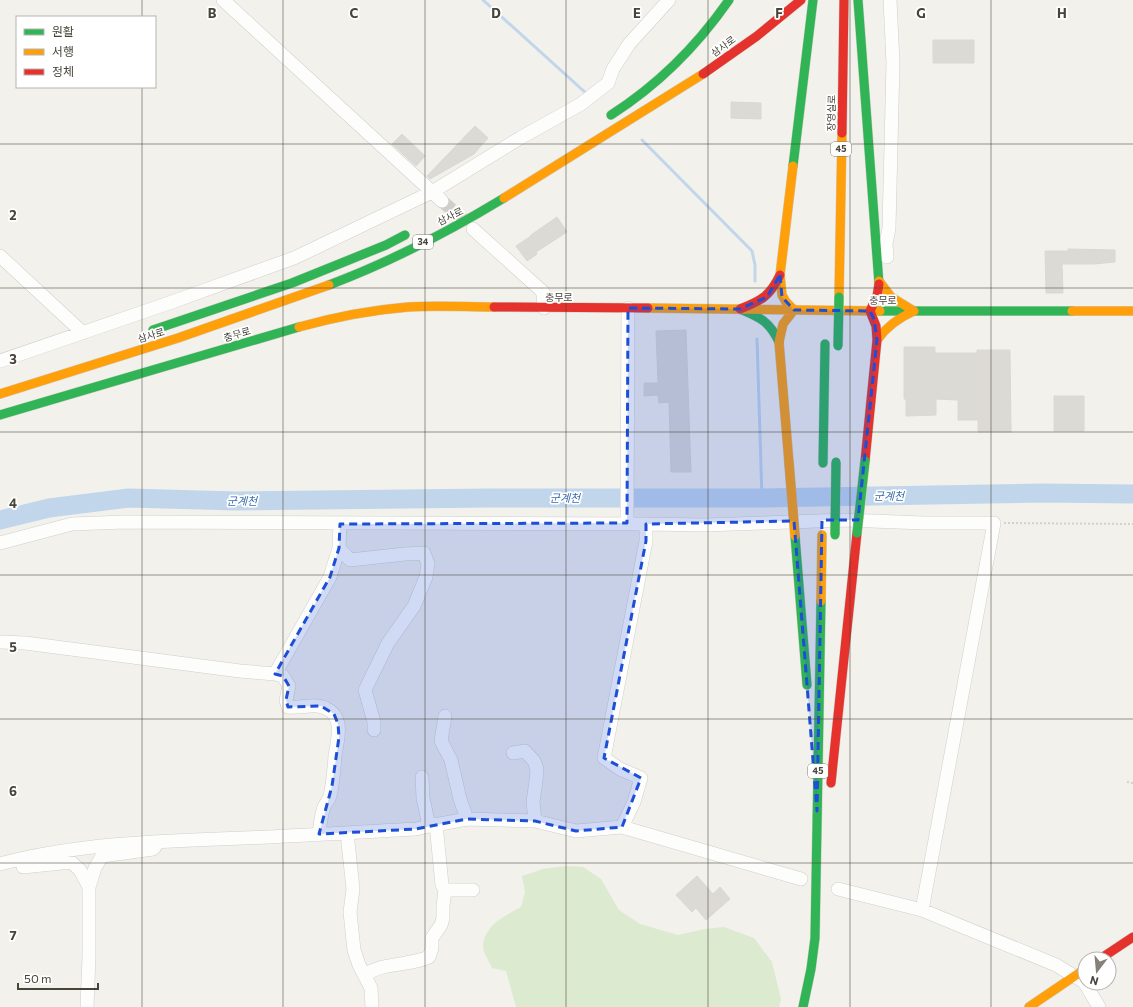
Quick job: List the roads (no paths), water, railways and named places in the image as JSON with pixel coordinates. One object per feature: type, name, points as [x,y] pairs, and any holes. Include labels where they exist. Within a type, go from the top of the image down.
[{"type":"main road","points":[[606,118],[626,106],[666,73],[685,54],[729,0]]},
{"type":"main road","name":"삼사로","points":[[0,394],[225,323],[334,283],[382,263],[469,220],[639,114],[720,63],[784,15],[800,0]]},
{"type":"main road","points":[[808,693],[779,342],[780,330],[784,321],[794,310],[782,297],[780,275],[813,0]]},
{"type":"main road","name":"장영실로","points":[[838,350],[844,0]]},
{"type":"main road","points":[[858,0],[882,285],[870,311],[876,326],[877,340]]},
{"type":"main road","name":"삼사로","points":[[147,332],[292,283],[386,245],[413,231]]},
{"type":"main road","points":[[740,310],[767,297],[775,288],[780,275]]},
{"type":"main road","points":[[882,285],[891,297],[914,312]]},
{"type":"main road","points":[[826,303],[826,317]]},
{"type":"main road","name":"충무로","points":[[0,415],[331,318],[409,307],[914,312],[1133,311]]},
{"type":"main road","points":[[740,310],[759,317],[770,324],[779,342]]},
{"type":"main road","points":[[877,340],[884,328],[895,320],[914,312]]},
{"type":"main road","name":"45","points":[[832,684],[830,790],[877,340]]},
{"type":"main road","points":[[823,467],[825,341]]},
{"type":"main road","points":[[835,539],[836,458]]},
{"type":"main road","name":"45","points":[[803,1007],[811,969],[815,938],[822,511]]},
{"type":"main road","points":[[810,717],[817,811]]},
{"type":"main road","points":[[1112,951],[1133,937]]},
{"type":"main road","points":[[1029,1007],[1077,974]]},
{"type":"street","points":[[223,0],[442,201]]},
{"type":"street","points":[[0,361],[294,258],[432,192],[520,138],[581,104],[608,83],[613,69],[629,44],[669,0]]},
{"type":"street","points":[[882,285],[887,276],[886,244],[889,228],[893,71],[890,0]]},
{"type":"street","points":[[473,229],[543,292],[544,308]]},
{"type":"street","points":[[0,256],[83,333]]},
{"type":"street","points":[[627,517],[628,308]]},
{"type":"street","points":[[0,543],[72,524],[125,522],[340,524],[627,517],[646,524],[705,525],[845,520],[924,523],[994,523],[922,910]]},
{"type":"street","points":[[275,674],[330,577],[339,548],[340,524]]},
{"type":"street","points":[[622,827],[634,802],[641,778],[620,769],[604,758],[646,541],[646,524]]},
{"type":"street","points":[[339,548],[350,560],[424,553],[428,564],[426,577],[414,606],[388,642],[365,690],[374,722],[374,730]]},
{"type":"street","points":[[0,642],[25,643],[283,676],[289,686],[286,700],[288,707],[293,708],[313,705],[321,706],[329,709],[334,714],[338,724],[339,737],[335,755],[335,771],[329,798],[324,808],[318,834]]},
{"type":"street","points":[[445,716],[441,741],[451,760],[460,799],[467,819]]},
{"type":"street","points":[[513,753],[525,751],[534,760],[536,769],[533,802],[535,822]]},
{"type":"street","points":[[365,975],[371,971],[420,961],[429,957],[432,948],[432,938],[441,925],[443,918],[444,890],[442,886],[433,825],[423,798],[422,777]]},
{"type":"street","points":[[3,863],[37,856],[111,845],[160,841],[310,836],[318,834],[416,829],[467,819],[535,822],[576,831],[622,827],[801,879]]},
{"type":"street","points":[[347,833],[353,889],[350,912],[354,950],[359,965],[371,988],[372,1007]]},
{"type":"street","points":[[87,1007],[89,887],[95,868],[102,856],[153,849],[160,841]]},
{"type":"street","points":[[3,863],[19,867],[71,862],[80,870],[89,887]]},
{"type":"street","points":[[838,889],[922,910],[1056,965],[1077,971]]},
{"type":"street","points":[[444,890],[472,890]]},
{"type":"street","points":[[1089,991],[1098,1007]]},
{"type":"waterway","points":[[483,0],[587,94]]},
{"type":"waterway","points":[[642,140],[752,251],[755,265],[755,281]]},
{"type":"waterway","points":[[757,339],[762,498]]},
{"type":"waterway","name":"군계천","points":[[0,520],[49,508],[129,498],[236,501],[488,498],[762,498],[1041,493],[1133,494]]},
{"type":"tunnel","points":[[442,201],[469,225]]}]
